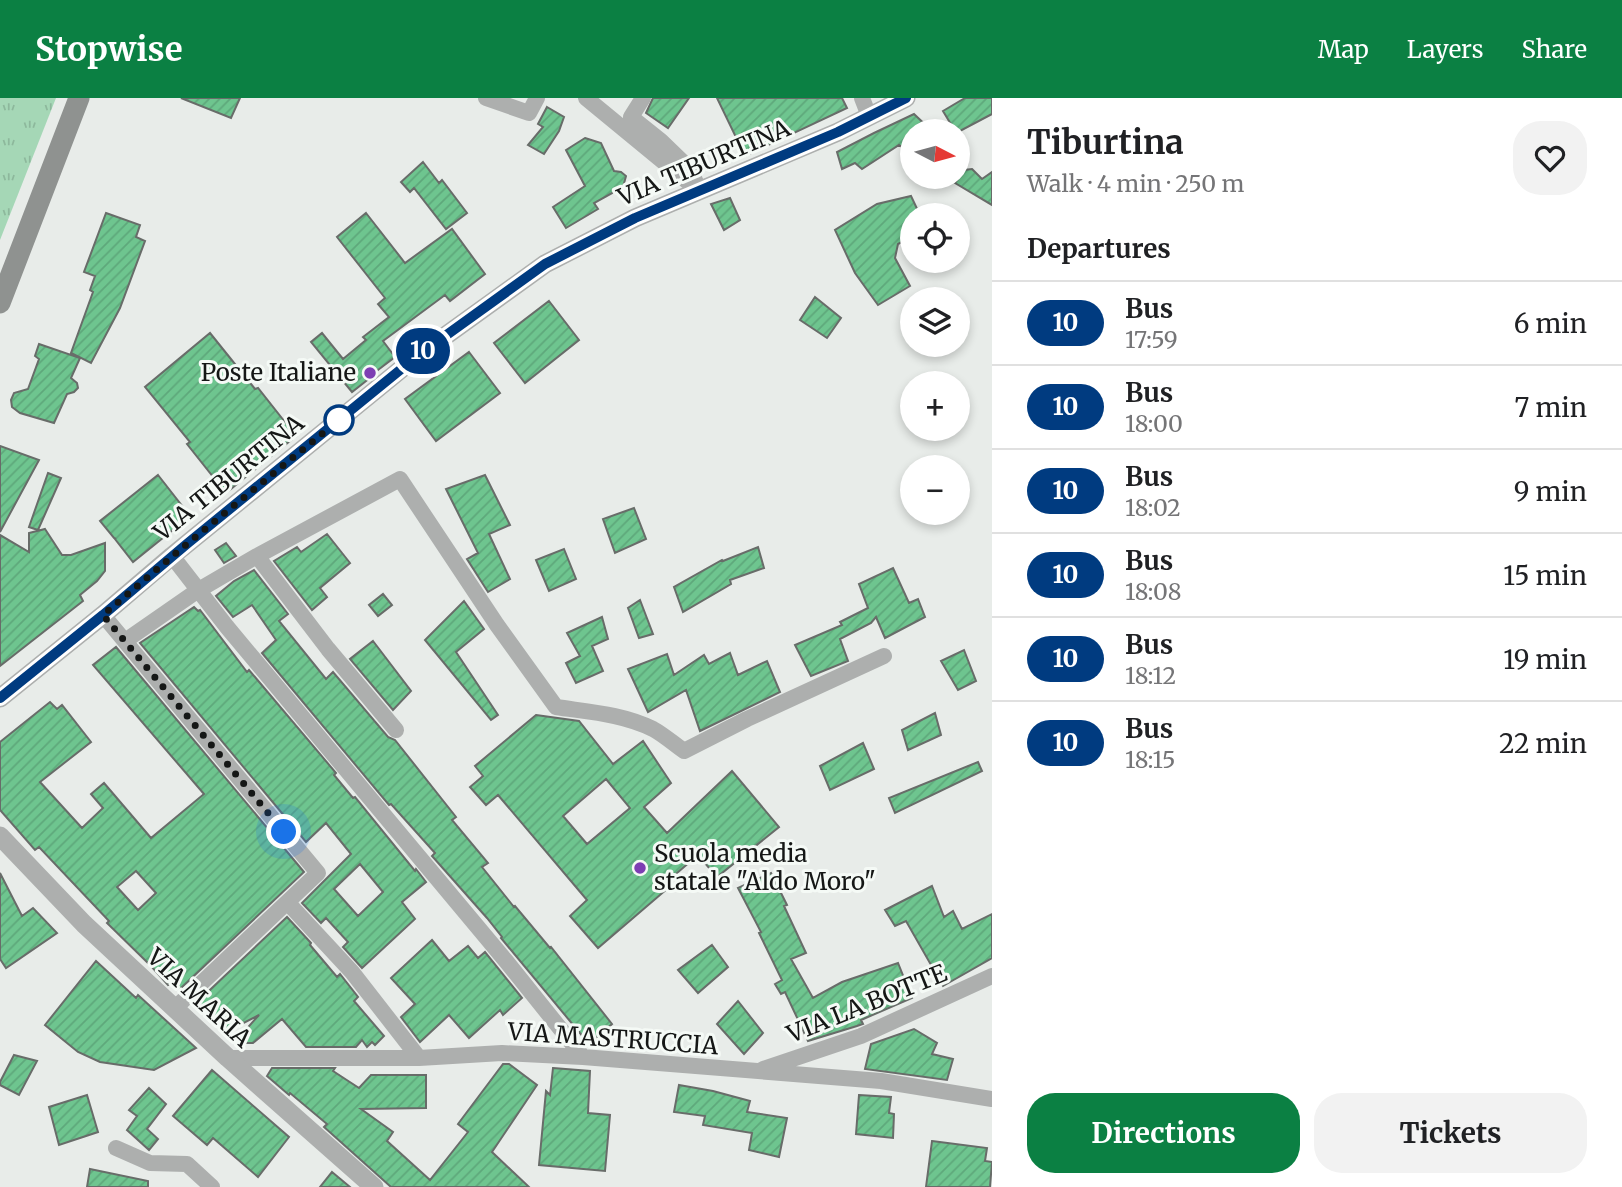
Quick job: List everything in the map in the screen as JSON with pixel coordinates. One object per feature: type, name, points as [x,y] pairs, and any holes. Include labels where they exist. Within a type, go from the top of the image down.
[{"type":"main road","points":[[0,303],[79,98]]},
{"type":"street","points":[[486,98],[529,113],[537,98]]},
{"type":"street","points":[[586,98],[699,191]]},
{"type":"street","points":[[643,98],[631,117],[690,169],[699,191]]},
{"type":"street","name":"VIA TIBURTINA","points":[[0,698],[416,357],[545,264],[635,218],[838,132],[865,107],[906,98]]},
{"type":"street","points":[[125,641],[197,591],[400,479],[497,625],[556,707],[636,722],[655,730],[684,751],[884,656]]},
{"type":"street","points":[[172,556],[197,591],[506,961],[583,1058]]},
{"type":"street","points":[[257,556],[328,649],[397,730]]},
{"type":"street","points":[[103,615],[318,873],[174,1009]]},
{"type":"street","name":"VIA MARIA","points":[[0,836],[84,924],[174,1009],[374,1187]]},
{"type":"street","points":[[288,903],[352,972],[419,1058]]},
{"type":"street","name":"VIA LA BOTTE","points":[[757,1071],[861,1036],[992,976]]},
{"type":"street","name":"VIA MASTRUCCIA","points":[[228,1058],[419,1058],[502,1053],[881,1081],[992,1099]]},
{"type":"street","points":[[116,1148],[150,1163],[187,1164],[212,1187]]},
{"type":"green space","points":[[0,98],[56,98],[0,240]]},
{"type":"building","points":[[181,98],[240,98],[231,118]]},
{"type":"building","points":[[653,98],[689,98],[668,128],[646,113]]},
{"type":"building","points":[[717,98],[842,98],[847,108],[745,156]]},
{"type":"building","points":[[965,98],[992,98],[992,114],[970,126],[970,119],[948,119],[943,111]]},
{"type":"building","points":[[547,107],[564,117],[559,131],[544,154],[528,145],[543,127],[538,124]]},
{"type":"building","points":[[914,114],[919,119],[903,119]]},
{"type":"building","points":[[900,121],[900,146],[862,169],[855,163],[842,169],[837,152]]},
{"type":"building","points":[[585,138],[601,143],[614,171],[626,176],[623,187],[594,203],[598,209],[566,228],[553,207],[585,186],[566,150]]},
{"type":"building","points":[[423,162],[439,183],[442,180],[467,213],[446,229],[414,188],[410,192],[401,182]]},
{"type":"building","points":[[970,169],[982,179],[992,172],[992,205],[965,189],[970,189]]},
{"type":"building","points":[[911,196],[914,203],[900,203],[900,243],[895,258],[900,273],[903,273],[910,286],[900,287],[900,292],[878,305],[855,273],[835,230],[877,204]]},
{"type":"building","points":[[730,198],[740,220],[724,230],[711,204]]},
{"type":"building","points":[[106,213],[140,225],[136,237],[145,241],[120,308],[91,363],[71,353],[93,292],[90,290],[95,276],[84,272]]},
{"type":"building","points":[[366,213],[405,263],[452,229],[485,274],[450,301],[445,295],[383,341],[395,357],[352,392],[311,342],[322,333],[343,359],[366,340],[363,337],[389,317],[378,304],[385,298],[337,237]]},
{"type":"building","points":[[815,297],[841,318],[827,338],[800,320]]},
{"type":"building","points":[[549,301],[579,340],[525,383],[494,343]]},
{"type":"building","points":[[210,333],[296,436],[226,493],[187,444],[190,442],[145,387]]},
{"type":"building","points":[[39,344],[80,358],[71,378],[78,388],[67,394],[54,423],[20,413],[12,407],[14,393],[28,389],[39,359],[35,356]]},
{"type":"building","points":[[469,352],[500,393],[436,441],[405,399]]},
{"type":"building","points":[[0,446],[39,460],[0,532]]},
{"type":"building","points":[[48,473],[61,478],[38,530],[29,527]]},
{"type":"building","points":[[158,475],[190,516],[133,562],[100,521]]},
{"type":"building","points":[[485,475],[510,525],[489,534],[510,579],[488,592],[467,559],[478,553],[446,489]]},
{"type":"building","points":[[634,508],[646,539],[615,553],[603,519]]},
{"type":"building","points":[[45,529],[62,555],[71,555],[105,543],[105,571],[80,595],[83,601],[0,666],[0,535],[29,552],[29,533]]},
{"type":"building","points":[[327,534],[350,563],[320,588],[327,597],[312,610],[274,561],[297,547],[301,552]]},
{"type":"building","points":[[226,543],[236,556],[224,563],[215,550]]},
{"type":"building","points":[[758,547],[764,568],[730,580],[731,584],[683,612],[674,587],[722,560]]},
{"type":"building","points":[[564,549],[576,579],[549,591],[536,560]]},
{"type":"building","points":[[893,568],[909,603],[918,599],[925,617],[885,638],[876,617],[871,623],[840,639],[848,661],[811,676],[795,645],[842,625],[840,622],[868,608],[859,584]]},
{"type":"building","points":[[254,570],[288,614],[279,621],[326,679],[333,672],[388,737],[395,740],[456,817],[452,820],[488,863],[482,867],[551,947],[612,1024],[589,1044],[487,918],[432,856],[435,853],[391,804],[389,805],[262,653],[276,640],[252,605],[233,617],[216,596],[234,581]]},
{"type":"building","points":[[383,594],[392,605],[378,616],[369,605]]},
{"type":"building","points":[[640,600],[653,634],[639,638],[628,608]]},
{"type":"building","points":[[464,601],[484,629],[456,652],[498,715],[491,720],[425,640]]},
{"type":"building","points":[[194,607],[200,610],[247,672],[249,670],[336,773],[334,775],[353,798],[355,797],[426,882],[402,902],[415,919],[362,968],[343,947],[348,942],[326,918],[321,923],[302,903],[351,854],[326,823],[306,842],[140,643]],"holes":[[[360,864],[383,892],[358,916],[334,889]]]},
{"type":"building","points":[[602,617],[608,639],[592,646],[603,671],[576,683],[566,663],[580,656],[567,633]]},
{"type":"building","points":[[373,641],[411,691],[393,710],[350,659]]},
{"type":"building","points":[[116,647],[304,872],[179,990],[168,985],[107,923],[109,921],[39,847],[35,850],[0,810],[0,742],[50,702],[57,709],[62,705],[91,742],[40,782],[82,828],[103,808],[91,794],[104,783],[151,838],[204,794],[93,665]],"holes":[[[136,871],[156,893],[138,910],[117,887]]]},
{"type":"building","points":[[964,650],[976,681],[958,690],[941,661]]},
{"type":"building","points":[[730,653],[738,675],[767,661],[780,692],[700,731],[686,690],[648,712],[628,669],[667,654],[674,675],[704,655],[709,664]]},
{"type":"building","points":[[935,713],[941,735],[908,750],[902,730]]},
{"type":"building","points":[[536,715],[579,721],[613,764],[643,741],[671,783],[644,807],[667,833],[732,771],[779,827],[717,877],[698,855],[663,885],[667,889],[598,948],[570,916],[587,900],[498,795],[486,805],[470,787],[483,776],[475,766]],"holes":[[[606,779],[630,808],[587,844],[563,816]]]},
{"type":"building","points":[[863,743],[874,769],[830,790],[820,766]]},
{"type":"building","points":[[978,762],[982,771],[895,813],[889,798]]},
{"type":"building","points":[[0,873],[22,916],[33,908],[57,933],[6,968],[0,959]]},
{"type":"building","points":[[771,873],[806,953],[791,959],[813,998],[842,982],[898,963],[912,998],[861,1020],[863,1024],[808,1041],[785,992],[781,994],[775,984],[782,980],[738,888]]},
{"type":"building","points":[[932,886],[944,917],[953,911],[962,929],[992,914],[992,958],[943,986],[906,921],[895,926],[885,910]]},
{"type":"building","points":[[287,917],[337,977],[340,974],[358,997],[354,1001],[384,1036],[375,1045],[372,1042],[367,1047],[362,1040],[356,1047],[306,1047],[282,1019],[253,1043],[234,1043],[259,1015],[224,1033],[197,1002]]},
{"type":"building","points":[[432,940],[449,961],[468,946],[478,958],[485,952],[522,998],[503,1015],[500,1010],[469,1038],[449,1015],[420,1042],[401,1017],[415,1004],[391,978]]},
{"type":"building","points":[[712,945],[728,967],[698,993],[678,970]]},
{"type":"building","points":[[96,961],[196,1048],[154,1070],[100,1062],[78,1052],[45,1025]]},
{"type":"building","points":[[738,1001],[763,1033],[744,1054],[717,1024]]},
{"type":"building","points":[[914,1029],[937,1043],[932,1054],[953,1059],[947,1080],[865,1069],[871,1044]]},
{"type":"building","points":[[14,1055],[37,1061],[19,1095],[0,1085]]},
{"type":"building","points":[[503,1064],[509,1064],[537,1085],[492,1152],[529,1187],[391,1187],[324,1127],[327,1124],[267,1076],[272,1068],[335,1068],[333,1071],[359,1088],[371,1075],[426,1075],[426,1108],[361,1109],[393,1132],[387,1141],[430,1180],[468,1132],[458,1124]]},
{"type":"building","points":[[553,1068],[590,1071],[588,1113],[610,1115],[605,1171],[539,1165],[546,1091],[550,1095]]},
{"type":"building","points":[[212,1070],[289,1137],[258,1177],[213,1138],[207,1145],[173,1116]]},
{"type":"building","points":[[679,1085],[750,1101],[747,1112],[787,1118],[779,1157],[749,1150],[752,1133],[703,1125],[705,1116],[674,1112]]},
{"type":"building","points":[[149,1088],[166,1104],[147,1129],[158,1139],[149,1150],[127,1130],[137,1116],[129,1110]]},
{"type":"building","points":[[87,1095],[98,1132],[59,1145],[49,1107]]},
{"type":"building","points":[[859,1095],[891,1097],[889,1113],[894,1114],[893,1138],[856,1134]]},
{"type":"building","points":[[932,1141],[987,1148],[985,1161],[992,1162],[990,1187],[926,1187]]},
{"type":"building","points":[[90,1169],[148,1181],[148,1187],[87,1187]]},
{"type":"building","points":[[332,1172],[350,1187],[320,1187]]},
{"type":"bus line","name":"10","points":[[0,698],[416,357],[545,264],[635,218],[838,132],[906,98]]},
{"type":"place","name":"Poste Italiane","points":[[370,373]]},
{"type":"place","name":"Scuola media statale \"Aldo Moro\"","points":[[640,868]]},
{"type":"route","points":[[284,832],[103,615],[339,420]]}]
